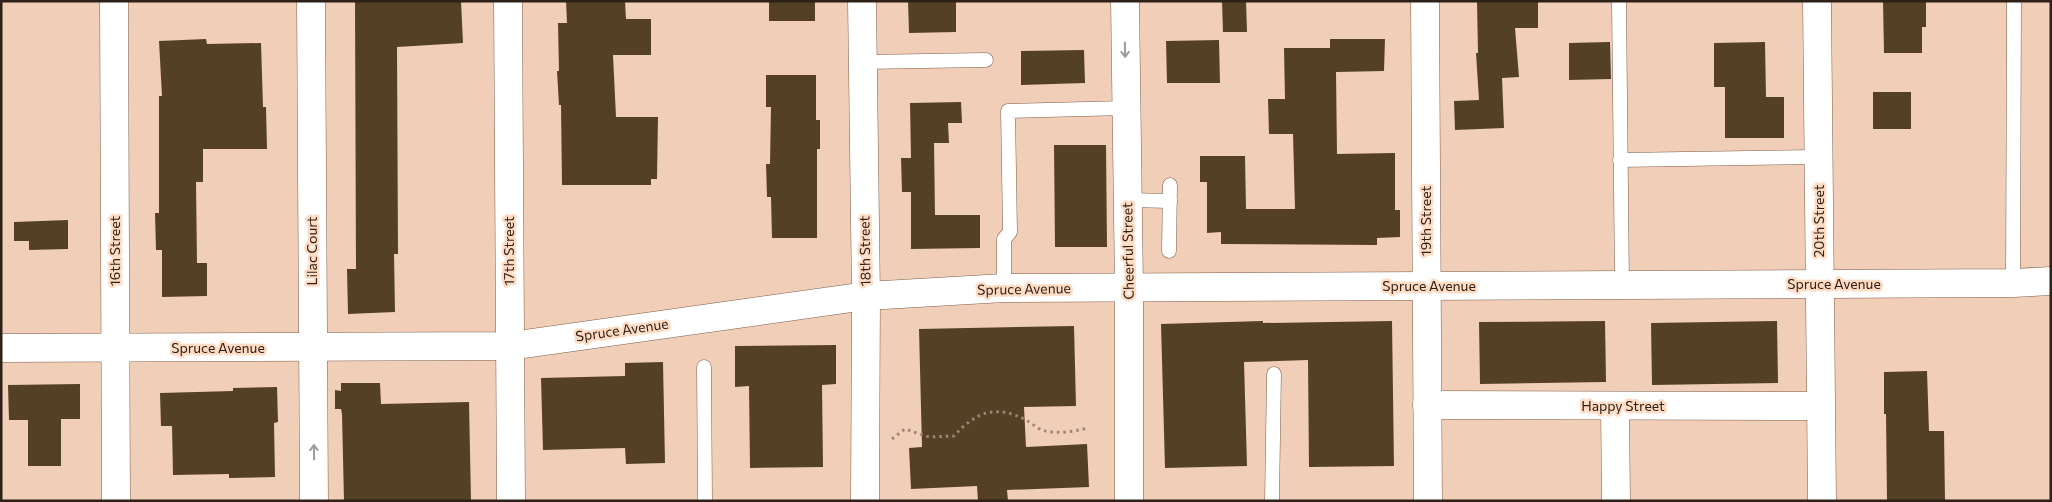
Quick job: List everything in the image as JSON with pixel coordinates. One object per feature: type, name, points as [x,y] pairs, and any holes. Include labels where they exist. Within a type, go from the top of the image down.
[{"type":"street","name":"16th Street","points":[[114,1],[116,501]]},
{"type":"street","name":"Lilac Court","points":[[311,1],[314,501]]},
{"type":"street","name":"17th Street","points":[[508,1],[511,501]]},
{"type":"street","name":"18th Street","points":[[862,1],[866,296],[865,501]]},
{"type":"street","name":"Cheerful Street","points":[[1125,1],[1129,288],[1129,501]]},
{"type":"street","name":"19th Street","points":[[1424,1],[1428,501]]},
{"type":"street","name":"20th Street","points":[[1817,1],[1822,501]]},
{"type":"street","name":"Spruce Avenue","points":[[1,348],[510,346],[866,296],[1004,288],[2012,283],[2051,281]]},
{"type":"street","name":"Happy Street","points":[[1427,405],[1820,406]]},
{"type":"street","points":[[1615,406],[1616,501]]},
{"type":"lane","points":[[1619,1],[1622,285]]},
{"type":"lane","points":[[2012,283],[2014,1]]},
{"type":"lane","points":[[862,62],[986,60]]},
{"type":"lane","points":[[1004,288],[1004,239],[1010,232],[1008,112],[1126,108]]},
{"type":"lane","points":[[1620,160],[1818,157]]},
{"type":"lane","points":[[1169,251],[1170,185]]},
{"type":"lane","points":[[1128,200],[1170,200]]},
{"type":"lane","points":[[704,367],[705,501]]},
{"type":"lane","points":[[1272,501],[1274,374]]},
{"type":"path","points":[[889,441],[905,429],[928,437],[954,436],[965,423],[986,411],[1010,413],[1042,430],[1066,433],[1089,428]]},
{"type":"building","points":[[355,1],[461,1],[463,43],[397,47],[398,254],[394,254],[395,312],[348,314],[347,269],[356,269]]},
{"type":"building","points":[[566,1],[625,1],[626,19],[651,19],[651,55],[613,55],[616,117],[658,117],[657,179],[651,179],[651,185],[562,185],[561,105],[559,105],[557,71],[559,71],[558,23],[567,23]]},
{"type":"building","points":[[769,1],[815,1],[815,21],[769,21]]},
{"type":"building","points":[[908,1],[956,1],[956,32],[909,33]]},
{"type":"building","points":[[1222,1],[1246,1],[1247,32],[1223,32]]},
{"type":"building","points":[[1477,1],[1538,1],[1538,28],[1515,28],[1519,77],[1502,78],[1504,128],[1455,130],[1454,101],[1479,100],[1476,53],[1478,53]]},
{"type":"building","points":[[1883,1],[1926,1],[1926,27],[1922,27],[1922,53],[1884,53]]},
{"type":"building","points":[[206,39],[207,44],[261,43],[263,107],[266,107],[267,149],[203,149],[203,182],[196,182],[197,263],[207,263],[207,296],[162,297],[162,250],[156,250],[155,213],[159,213],[159,96],[162,96],[159,41]]},
{"type":"building","points":[[1330,39],[1385,39],[1384,71],[1336,72],[1337,154],[1395,153],[1395,210],[1400,210],[1400,237],[1377,238],[1377,245],[1221,244],[1221,232],[1207,233],[1207,182],[1200,182],[1200,156],[1245,156],[1246,209],[1295,209],[1293,134],[1269,134],[1268,99],[1285,99],[1284,48],[1330,48]]},
{"type":"building","points":[[1219,40],[1220,83],[1167,83],[1166,41]]},
{"type":"building","points":[[1610,42],[1611,79],[1569,80],[1569,43]]},
{"type":"building","points":[[1765,42],[1766,97],[1784,97],[1784,138],[1725,138],[1725,87],[1714,87],[1714,43]]},
{"type":"building","points":[[1084,50],[1085,83],[1021,85],[1021,51]]},
{"type":"building","points":[[766,75],[816,75],[816,120],[820,120],[820,149],[817,149],[817,238],[772,238],[771,197],[767,197],[766,164],[770,164],[771,107],[766,107]]},
{"type":"building","points":[[1873,92],[1911,92],[1911,129],[1873,129]]},
{"type":"building","points":[[961,102],[962,123],[948,123],[949,143],[934,143],[935,215],[980,215],[980,248],[911,249],[911,192],[902,192],[901,158],[911,158],[910,103]]},
{"type":"building","points":[[1054,145],[1106,145],[1107,247],[1055,247]]},
{"type":"building","points":[[68,220],[68,249],[29,250],[29,241],[14,241],[14,222]]},
{"type":"building","points":[[1263,321],[1263,323],[1392,321],[1394,466],[1309,467],[1308,360],[1244,362],[1247,466],[1165,468],[1161,324]]},
{"type":"building","points":[[1605,321],[1606,382],[1480,384],[1479,322]]},
{"type":"building","points":[[1777,321],[1778,383],[1652,385],[1651,323]]},
{"type":"building","points":[[1074,326],[1076,406],[1024,407],[1026,447],[1087,444],[1089,487],[1007,490],[1008,501],[978,501],[977,486],[911,489],[909,448],[922,447],[919,329]]},
{"type":"building","points":[[836,345],[836,384],[822,385],[823,467],[750,468],[749,386],[735,387],[735,346]]},
{"type":"building","points":[[663,362],[665,463],[626,464],[625,448],[543,450],[541,378],[625,376],[625,363]]},
{"type":"building","points":[[1927,371],[1929,431],[1944,431],[1945,501],[1887,501],[1884,372]]},
{"type":"building","points":[[341,383],[380,383],[381,404],[469,402],[471,501],[344,501],[342,414],[341,409],[335,409],[335,390],[341,391]]},
{"type":"building","points":[[80,384],[80,419],[61,419],[61,466],[28,466],[28,420],[9,420],[8,385]]},
{"type":"building","points":[[277,387],[278,422],[274,423],[275,477],[229,478],[229,474],[173,475],[172,426],[161,426],[160,393],[233,391],[233,388]]}]
